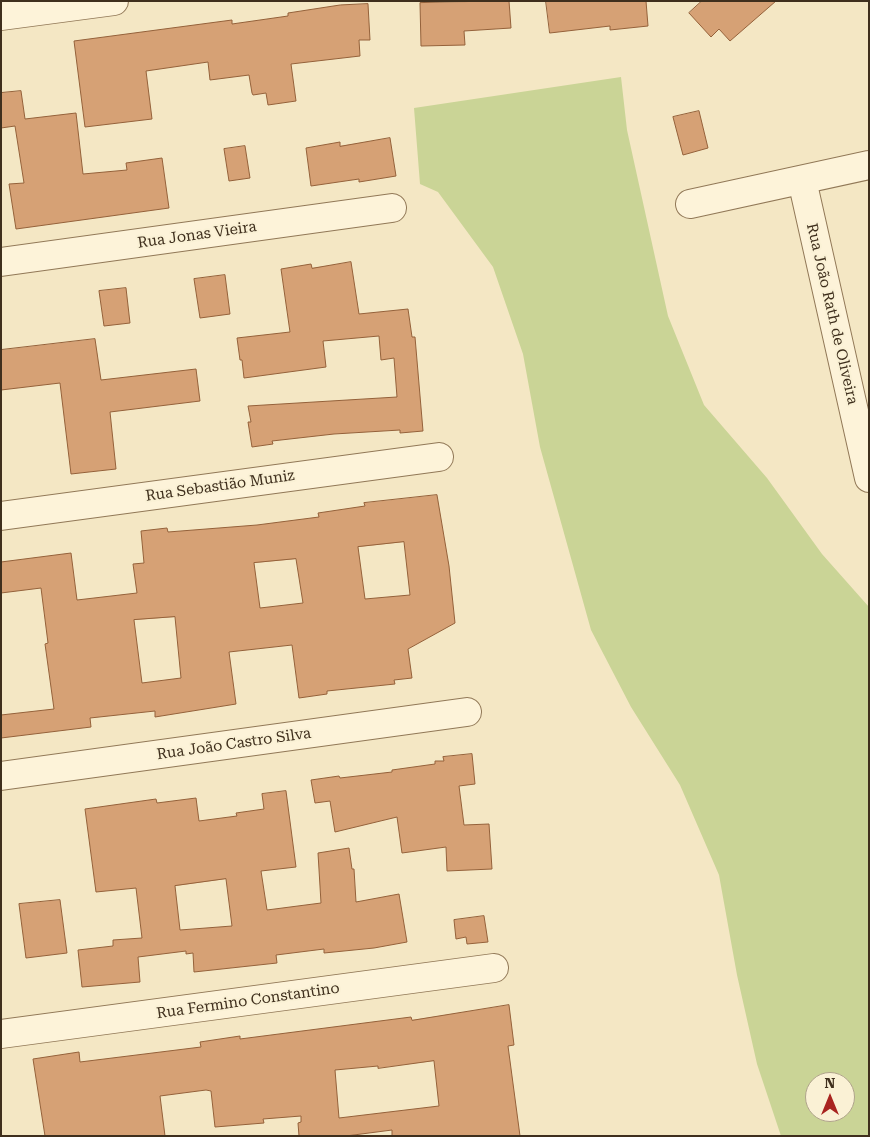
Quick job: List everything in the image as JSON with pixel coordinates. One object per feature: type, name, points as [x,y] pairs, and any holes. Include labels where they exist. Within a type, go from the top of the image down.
[{"type":"street","points":[[1,16],[114,1]]},
{"type":"street","points":[[690,204],[869,165]]},
{"type":"street","name":"Rua João Rath de Oliveira","points":[[802,180],[869,478]]},
{"type":"street","name":"Rua Jonas Vieira","points":[[1,262],[392,208]]},
{"type":"street","name":"Rua Sebastião Muniz","points":[[1,516],[439,457]]},
{"type":"street","name":"Rua João Castro Silva","points":[[1,776],[467,712]]},
{"type":"street","name":"Rua Fermino Constantino","points":[[1,1034],[494,968]]},
{"type":"green space","points":[[621,77],[627,130],[668,316],[704,405],[767,478],[822,554],[869,607],[869,1136],[781,1136],[757,1064],[737,975],[719,875],[680,785],[631,707],[591,630],[540,447],[523,354],[493,267],[438,192],[420,184],[414,108]]},
{"type":"building","points":[[509,1],[511,28],[464,31],[465,45],[421,46],[420,3]]},
{"type":"building","points":[[546,1],[646,1],[648,26],[610,30],[610,26],[550,33]]},
{"type":"building","points":[[702,1],[776,1],[730,41],[719,29],[711,37],[689,13]]},
{"type":"building","points":[[368,4],[370,40],[359,40],[360,56],[291,64],[296,101],[268,105],[266,93],[253,95],[249,75],[210,80],[208,62],[146,71],[152,119],[85,127],[74,41],[232,20],[232,24],[288,16],[288,13],[340,5]]},
{"type":"building","points":[[21,91],[25,119],[76,113],[83,174],[127,170],[126,163],[162,158],[169,208],[16,229],[9,184],[24,183],[15,126],[1,128],[1,93]]},
{"type":"building","points":[[699,111],[708,148],[683,155],[673,117]]},
{"type":"building","points":[[390,138],[396,176],[359,182],[359,179],[311,186],[306,148],[340,142],[340,146]]},
{"type":"building","points":[[245,146],[250,178],[229,181],[224,149]]},
{"type":"building","points":[[351,262],[359,314],[408,309],[412,337],[415,337],[423,431],[400,433],[400,430],[334,434],[272,441],[273,444],[252,447],[248,422],[251,422],[248,406],[397,397],[394,358],[381,360],[379,336],[323,341],[326,367],[244,378],[237,338],[290,332],[281,269],[311,264],[312,268]]},
{"type":"building","points":[[225,275],[230,314],[200,318],[194,279]]},
{"type":"building","points":[[126,288],[130,323],[104,326],[99,291]]},
{"type":"building","points":[[95,339],[101,380],[196,369],[200,401],[110,412],[116,469],[71,474],[60,383],[1,390],[1,350]]},
{"type":"building","points":[[437,495],[449,566],[455,623],[408,649],[412,678],[394,680],[395,684],[327,691],[327,694],[299,698],[292,645],[229,652],[236,704],[155,717],[155,711],[90,718],[91,727],[1,738],[1,715],[54,709],[45,644],[48,643],[41,588],[1,593],[1,562],[71,553],[77,600],[137,593],[133,564],[144,563],[141,531],[167,528],[168,532],[257,525],[319,517],[318,513],[365,506],[364,503]],"holes":[[[404,542],[410,595],[365,599],[358,547]],[[296,559],[303,603],[260,608],[254,563]],[[175,617],[181,678],[142,683],[134,620]]]},
{"type":"building","points":[[472,754],[475,784],[459,786],[464,825],[489,824],[492,869],[447,871],[446,847],[402,853],[397,817],[335,832],[330,801],[315,803],[311,780],[392,772],[392,770],[435,764],[435,761],[444,761],[443,757]]},
{"type":"building","points":[[286,791],[296,867],[261,871],[267,910],[321,903],[318,853],[349,848],[352,869],[354,869],[356,902],[399,894],[407,942],[374,948],[324,953],[324,949],[276,955],[277,963],[194,972],[193,953],[186,954],[186,951],[138,957],[140,982],[82,987],[78,950],[113,946],[113,940],[142,938],[136,888],[96,892],[85,809],[156,799],[157,803],[196,798],[199,821],[237,816],[236,813],[264,809],[262,794]],"holes":[[[226,879],[232,926],[180,930],[175,886]]]},
{"type":"building","points":[[60,900],[67,953],[26,958],[19,904]]},
{"type":"building","points":[[484,916],[488,942],[467,944],[466,937],[456,939],[454,920]]},
{"type":"building","points":[[509,1005],[514,1045],[508,1046],[520,1136],[392,1136],[392,1130],[346,1136],[299,1136],[298,1123],[301,1122],[301,1116],[263,1119],[264,1123],[215,1127],[211,1091],[206,1090],[160,1096],[165,1136],[45,1136],[33,1059],[79,1052],[80,1062],[201,1047],[200,1042],[240,1036],[240,1039],[411,1017],[412,1020]],"holes":[[[434,1061],[439,1106],[339,1118],[335,1070],[378,1066],[378,1068]]]}]
